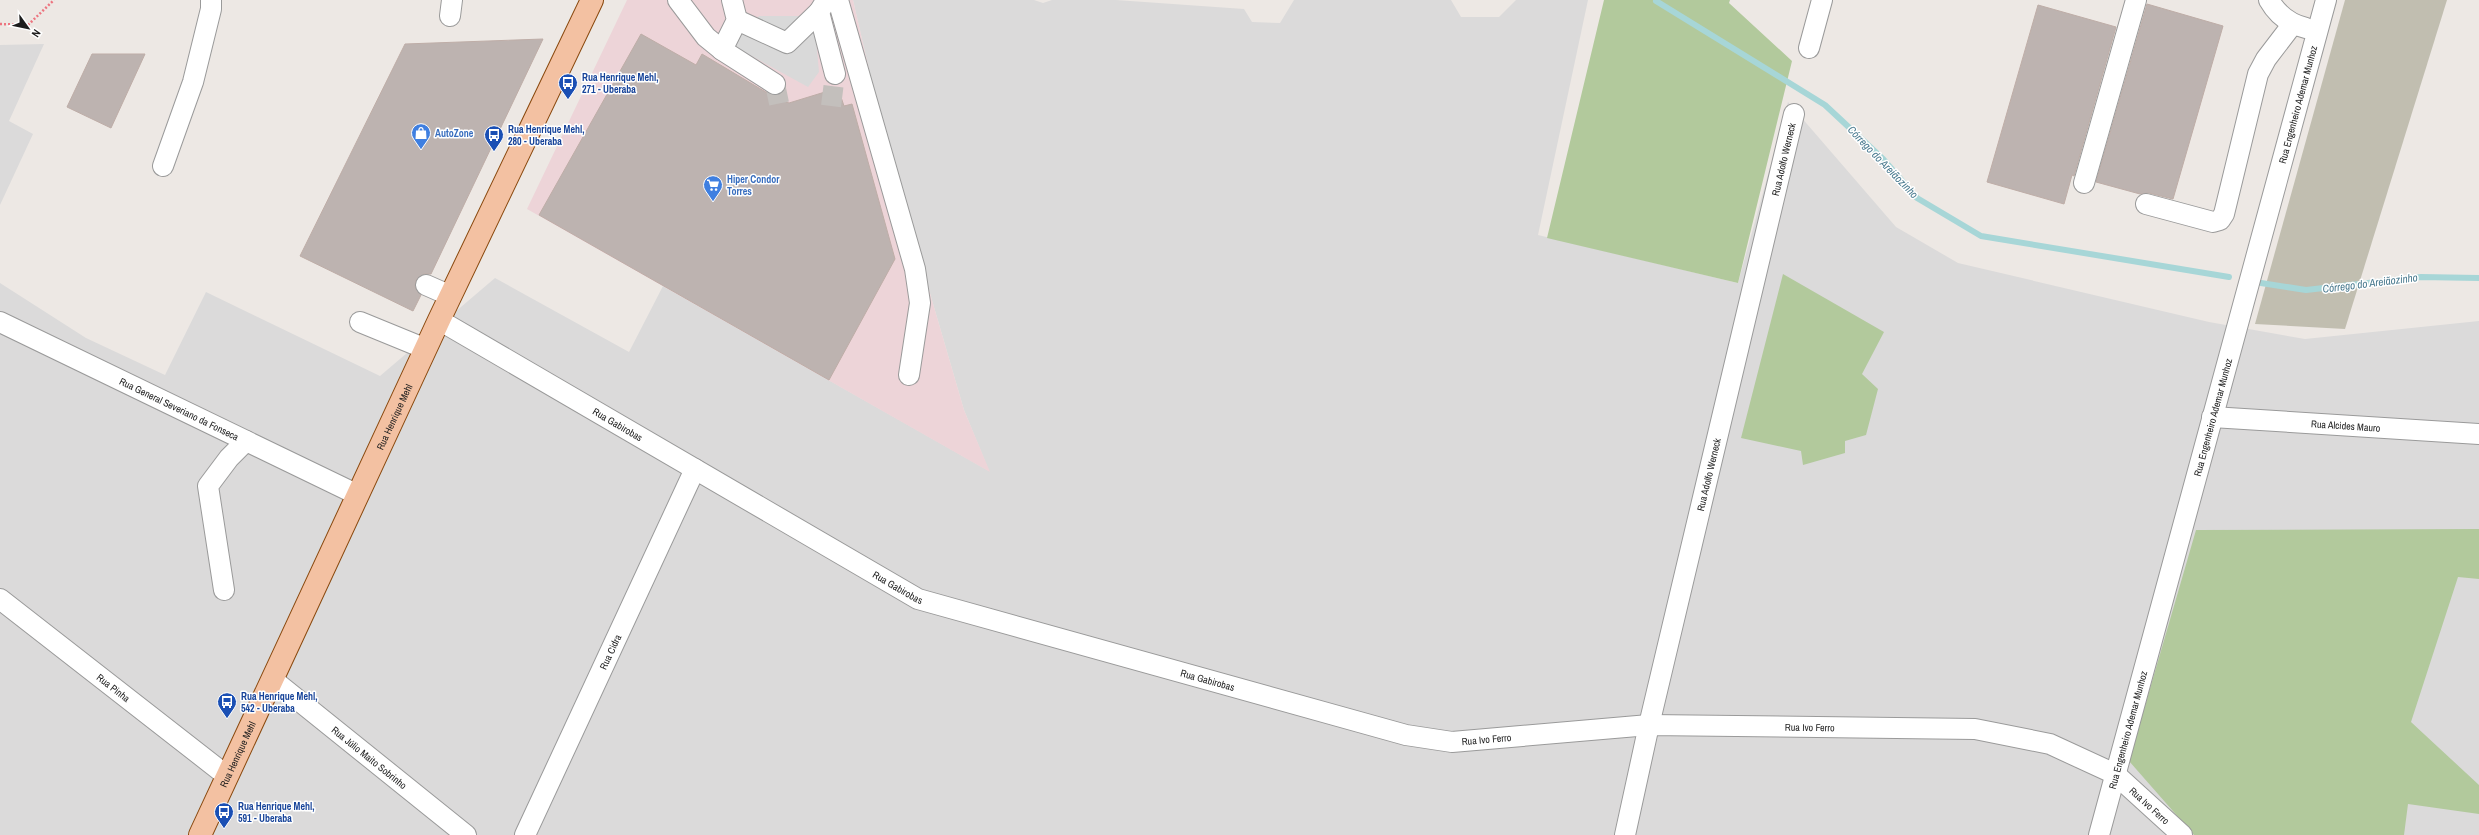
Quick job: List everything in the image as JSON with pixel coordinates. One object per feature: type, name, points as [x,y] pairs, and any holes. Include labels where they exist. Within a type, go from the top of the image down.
[{"type":"main road","name":"Rua Henrique Mehl","points":[[200,835],[439,320],[592,0]]},
{"type":"street","points":[[163,166],[193,82],[211,9],[211,0]]},
{"type":"street","points":[[678,0],[706,37],[722,50],[775,84]]},
{"type":"street","points":[[722,50],[737,20],[732,0]]},
{"type":"street","points":[[838,0],[914,269],[920,303],[909,375]]},
{"type":"street","points":[[1809,48],[1822,0]]},
{"type":"street","points":[[2084,183],[2136,0]]},
{"type":"street","points":[[2269,0],[2273,8],[2292,25],[2317,31]]},
{"type":"street","name":"Rua Engenheiro Ademar Munhoz","points":[[2099,835],[2326,0]]},
{"type":"street","points":[[737,20],[787,43],[822,6]]},
{"type":"street","points":[[822,6],[835,74]]},
{"type":"street","points":[[2146,204],[2214,222],[2220,220],[2224,214],[2258,74],[2266,59],[2292,25]]},
{"type":"street","name":"Rua Adolfo Werneck","points":[[1625,835],[1649,725],[1794,114]]},
{"type":"street","points":[[426,285],[451,296]]},
{"type":"street","name":"Rua Gabirobas","points":[[439,320],[918,599],[1406,735]]},
{"type":"street","name":"Rua General Severiano da Fonseca","points":[[0,322],[358,495]]},
{"type":"street","points":[[360,322],[426,349]]},
{"type":"street","name":"Rua Alcides Mauro","points":[[2212,417],[2479,434]]},
{"type":"street","points":[[224,590],[208,486],[230,458],[246,441]]},
{"type":"street","name":"Rua Cidra","points":[[525,835],[695,469]]},
{"type":"street","name":"Rua Pinha","points":[[0,599],[227,776]]},
{"type":"street","name":"Rua Júlio Maito Sobrinho","points":[[272,679],[466,835]]},
{"type":"street","name":"Rua Ivo Ferro","points":[[1406,735],[1452,742],[1649,725],[1975,729],[2050,744],[2115,774],[2182,835]]},
{"type":"path","points":[[0,24],[28,25],[54,0]]},
{"type":"shaded area","name":"Hiper Condor Torres","points":[[627,0],[853,0],[885,139],[964,410],[990,472],[527,209]]},
{"type":"shaded area","points":[[853,0],[1034,0],[1043,3],[1052,0],[1116,0],[1244,9],[1252,22],[1280,23],[1294,0],[1451,0],[1461,17],[1499,17],[1516,0],[1588,0],[1538,235],[1738,283],[1788,102],[1896,227],[1958,263],[2209,322],[2305,339],[2479,321],[2479,835],[0,835],[0,283],[86,338],[165,375],[206,292],[380,376],[495,278],[629,352],[663,286],[989,471],[964,410],[885,139]]},
{"type":"shaded area","points":[[2345,0],[2447,0],[2345,329],[2255,324]]},
{"type":"shaded area","points":[[813,6],[819,72],[808,87],[730,44],[759,16],[799,16]]},
{"type":"shaded area","points":[[44,44],[9,121],[33,134],[0,205],[0,45]]},
{"type":"green space","points":[[1604,0],[1730,0],[1729,3],[1792,61],[1738,283],[1547,238]]},
{"type":"green space","points":[[1783,274],[1884,332],[1862,374],[1878,389],[1866,435],[1845,441],[1845,453],[1803,465],[1801,451],[1741,438]]},
{"type":"green space","points":[[2479,529],[2479,579],[2458,577],[2411,722],[2479,785],[2479,814],[2408,804],[2404,835],[2194,835],[2129,761],[2196,530]]},
{"type":"building","points":[[2147,4],[2223,26],[2173,199],[2149,193],[2140,194],[2096,182]]},
{"type":"building","points":[[2038,5],[2116,27],[2074,176],[2072,175],[2064,204],[1987,182]]},
{"type":"building","name":"Hiper Condor Torres","points":[[641,34],[696,65],[702,54],[769,94],[789,103],[838,88],[844,106],[852,104],[895,259],[829,380],[539,215]]},
{"type":"building","name":"AutoZone","points":[[543,39],[431,274],[424,274],[416,280],[415,287],[421,295],[413,311],[300,256],[405,44]]},
{"type":"building","points":[[92,54],[145,54],[111,128],[67,107]]},
{"type":"waterway","name":"Córrego do Areiãozinho","points":[[1656,1],[1825,105],[1883,159],[1917,198],[1981,236],[2229,277]]},
{"type":"waterway","name":"Córrego do Areiãozinho","points":[[2261,283],[2306,290],[2421,277],[2479,278]]},
{"type":"tunnel","points":[[831,106],[835,74]]},
{"type":"tunnel","points":[[775,84],[780,108]]},
{"type":"place","name":"Rua Henrique Mehl, 271 - Uberaba","points":[[568,100]]},
{"type":"place","name":"AutoZone","points":[[421,150]]},
{"type":"place","name":"Rua Henrique Mehl, 280 - Uberaba","points":[[494,152]]},
{"type":"place","name":"Hiper Condor Torres","points":[[713,202]]},
{"type":"place","name":"Rua Henrique Mehl, 542 - Uberaba","points":[[227,719]]},
{"type":"place","name":"Rua Henrique Mehl, 591 - Uberaba","points":[[224,829]]}]
